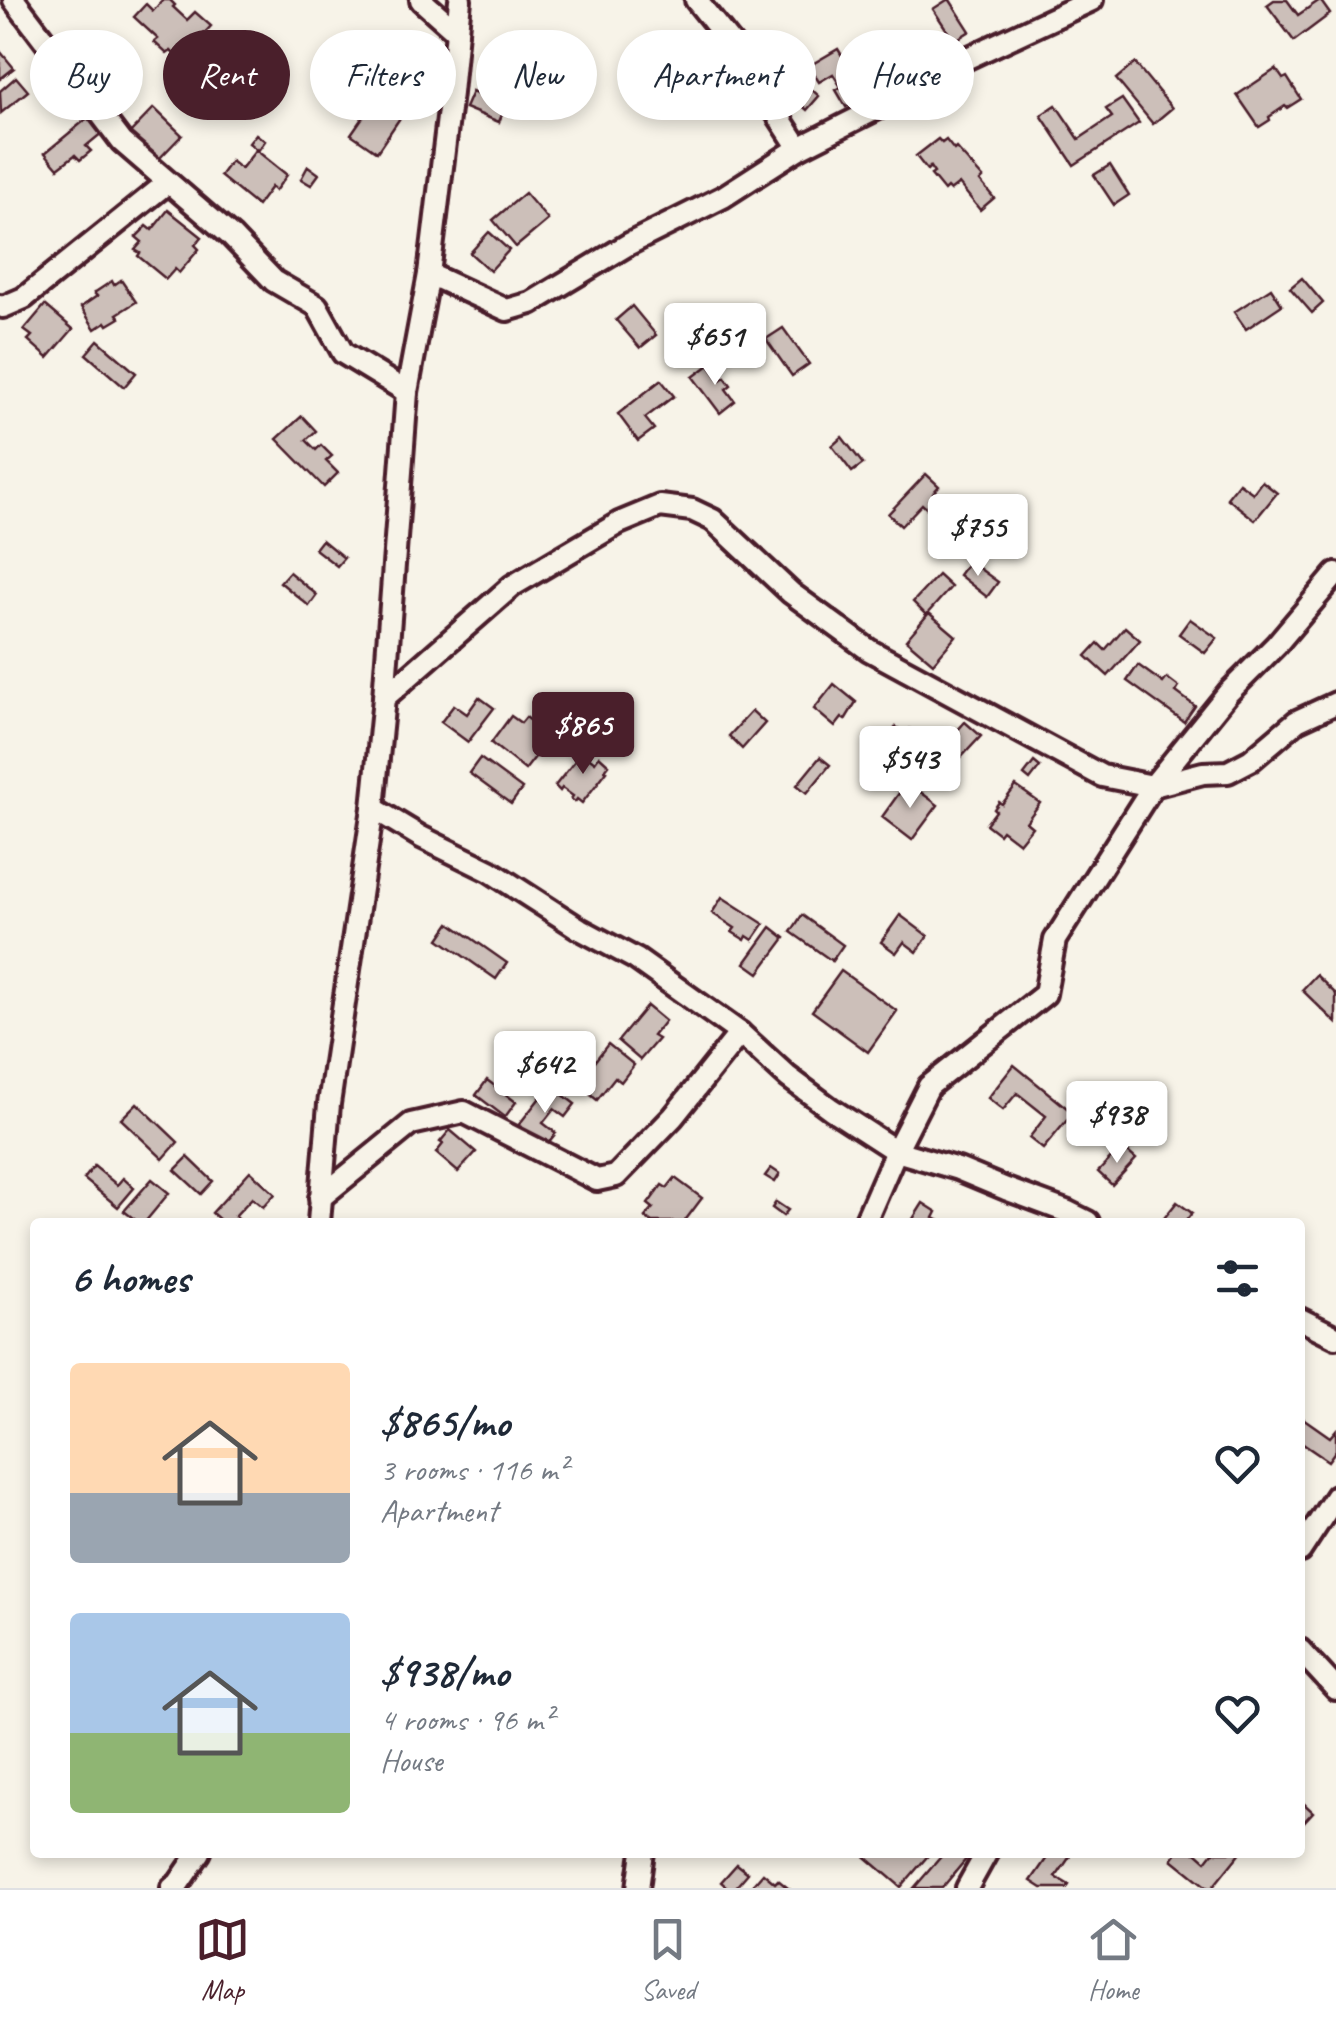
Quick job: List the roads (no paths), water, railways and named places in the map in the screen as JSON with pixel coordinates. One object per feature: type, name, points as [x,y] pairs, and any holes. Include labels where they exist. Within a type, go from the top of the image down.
[{"type":"street","points":[[14,0],[122,142],[231,236],[274,280],[317,306],[344,353],[408,392]]},
{"type":"street","points":[[421,0],[457,32]]},
{"type":"street","points":[[319,1218],[329,1104],[373,808],[408,392],[429,274],[460,0]]},
{"type":"street","points":[[696,0],[733,46],[799,148]]},
{"type":"street","points":[[429,274],[507,310],[531,304],[629,244],[722,197],[799,148],[959,62],[1092,0]]},
{"type":"street","points":[[0,306],[24,298],[166,183]]},
{"type":"street","points":[[384,698],[512,586],[619,523],[660,506],[692,510],[713,520],[791,592],[870,650],[1102,776],[1153,786],[1203,773],[1228,772],[1251,760],[1297,721],[1336,702]]},
{"type":"street","points":[[867,1218],[929,1086],[1045,994],[1055,940],[1153,786],[1228,694],[1336,574]]},
{"type":"street","points":[[373,808],[490,871],[636,960],[740,1033],[816,1098],[896,1151],[958,1169],[1080,1218]]},
{"type":"street","points":[[320,1198],[411,1124],[464,1112],[597,1180],[616,1176],[673,1117],[740,1033]]},
{"type":"street","points":[[1305,1321],[1336,1336]]},
{"type":"street","points":[[1305,1543],[1336,1496]]},
{"type":"street","points":[[1305,1655],[1336,1689]]},
{"type":"street","points":[[172,1888],[196,1858]]},
{"type":"street","points":[[638,1888],[642,1858]]},
{"type":"street","points":[[967,1888],[984,1858]]}]
